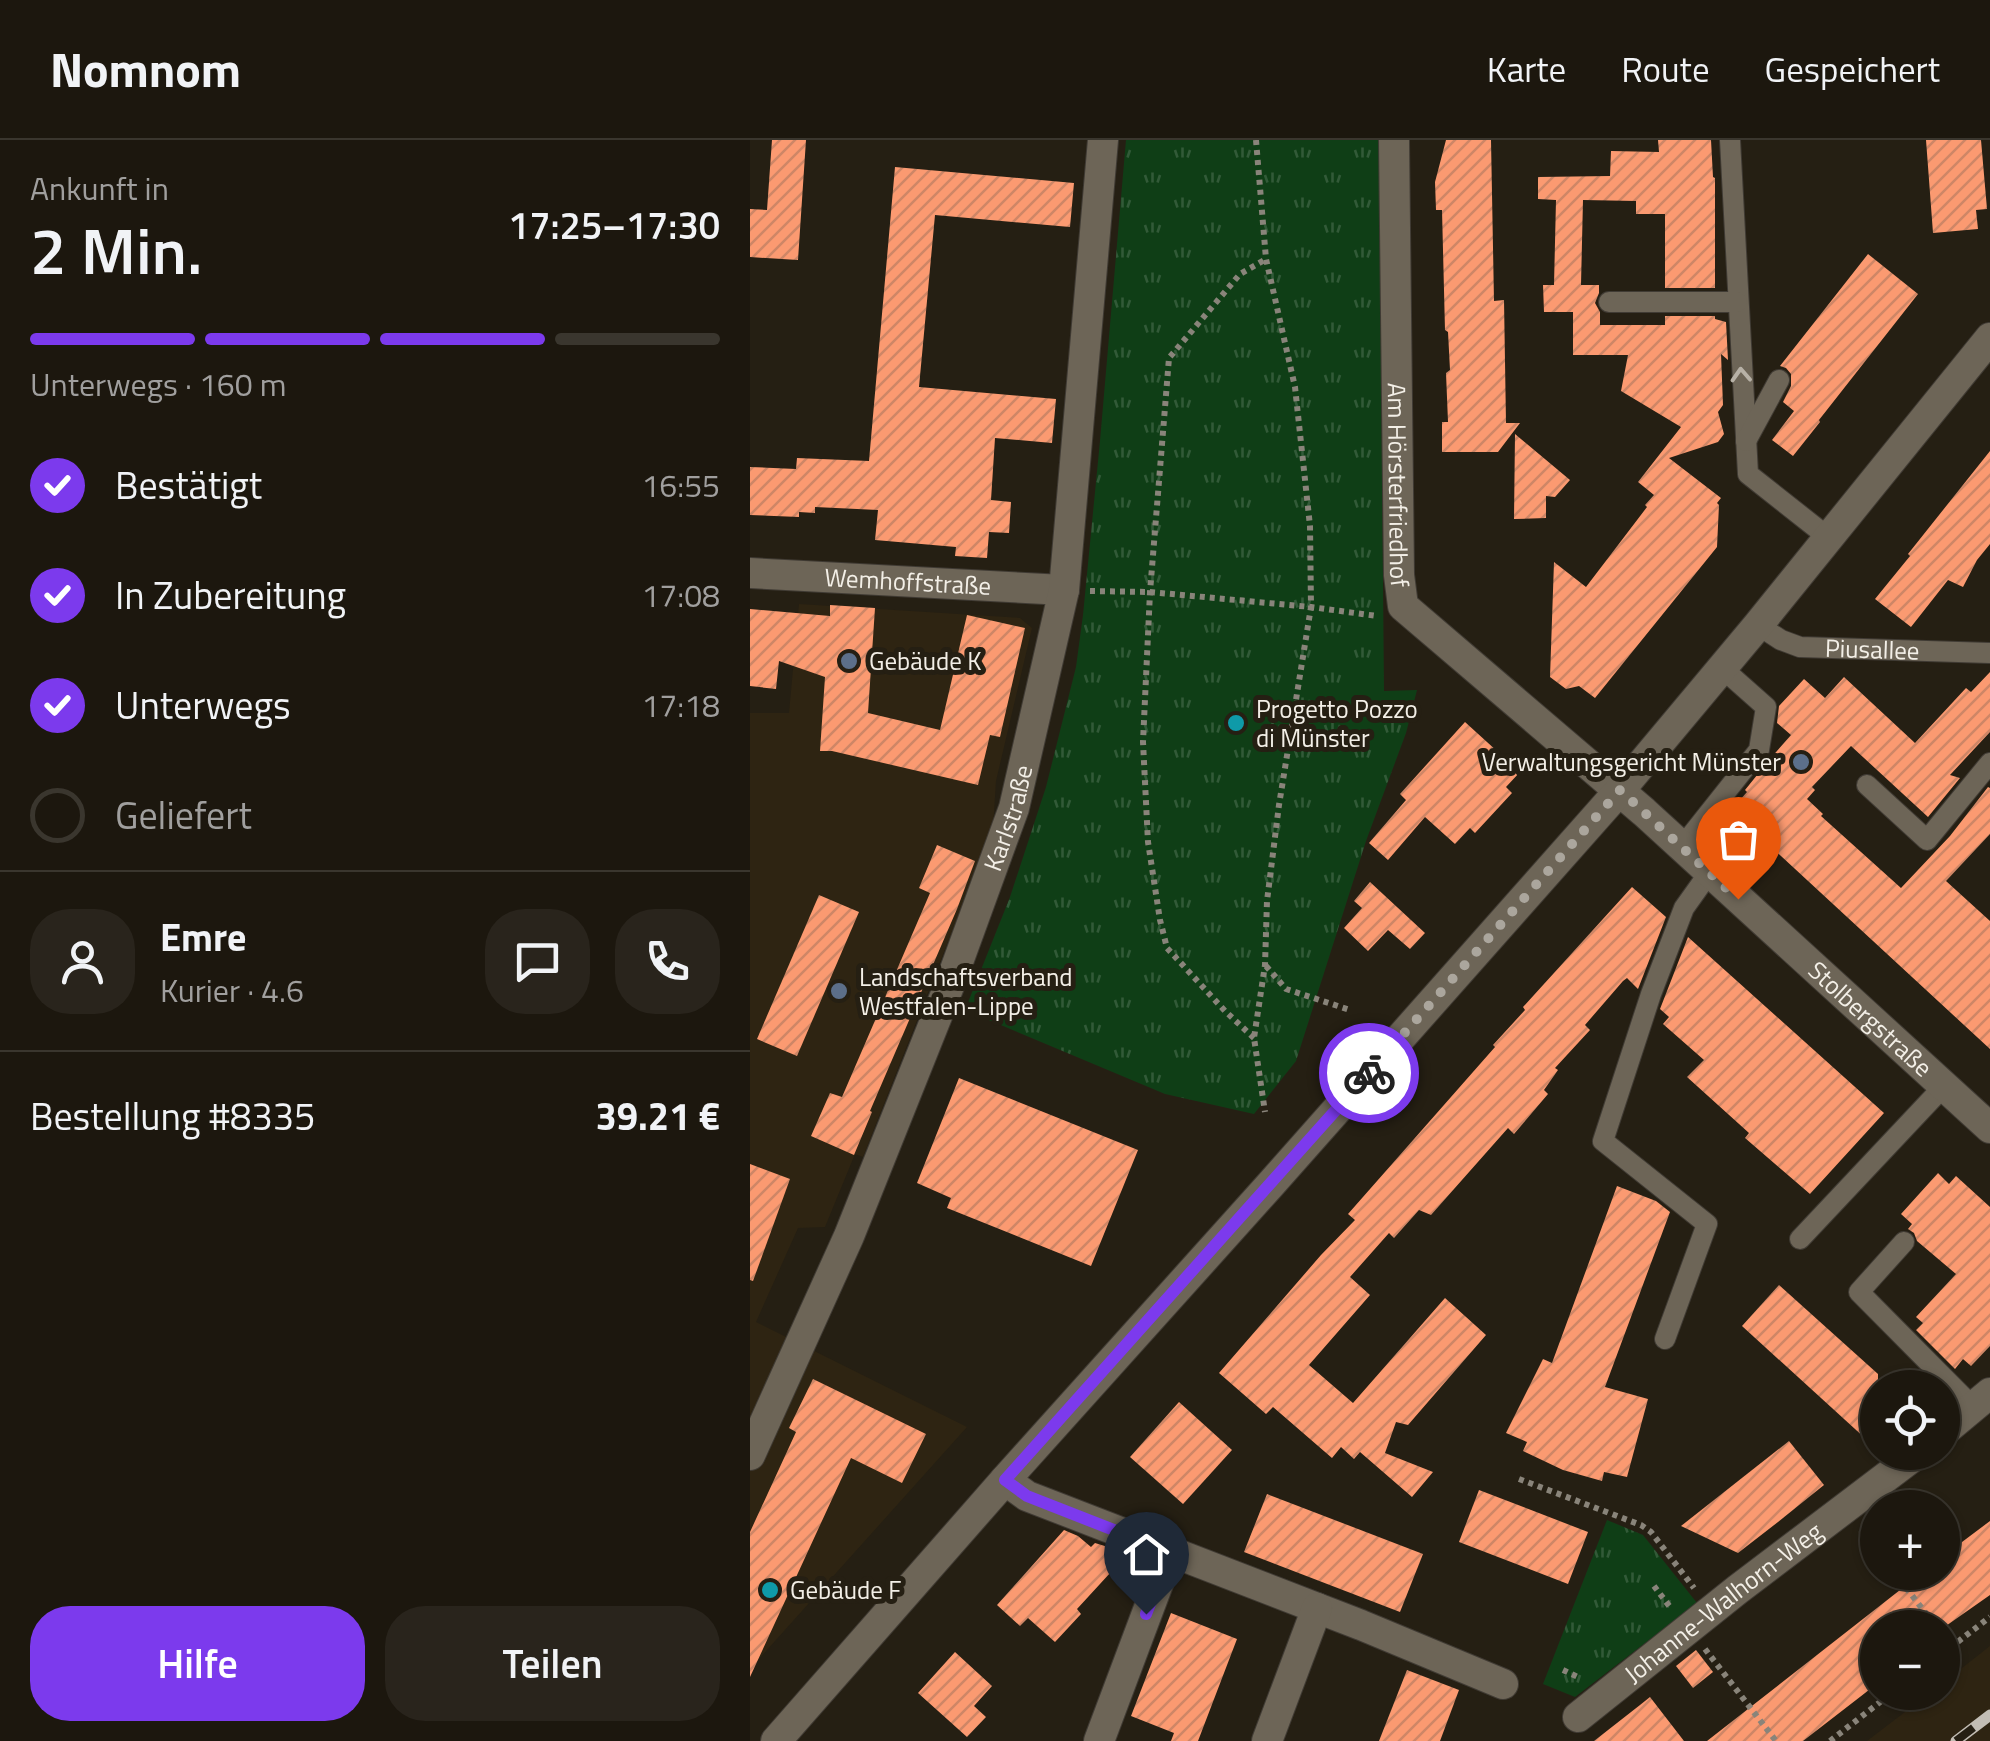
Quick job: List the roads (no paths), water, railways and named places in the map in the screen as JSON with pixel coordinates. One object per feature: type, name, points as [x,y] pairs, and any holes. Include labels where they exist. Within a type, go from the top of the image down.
[{"type":"street","name":"Karlstraße","points":[[750,1454],[850,1236],[1014,808],[1064,590],[1103,140]]},
{"type":"street","name":"Am Hörsterfriedhof","points":[[1394,140],[1399,575],[1403,606],[1620,790]]},
{"type":"street","points":[[776,1741],[1620,790],[1990,338]]},
{"type":"street","name":"Wemhoffstraße","points":[[750,573],[1064,590]]},
{"type":"street","name":"Stolbergstraße","points":[[1620,790],[1990,1128]]},
{"type":"street","points":[[1960,1418],[1982,1400]]},
{"type":"street","name":"Johanne-Walhorn-Weg","points":[[1578,1717],[1691,1615],[1894,1470]]},
{"type":"street","points":[[1005,1480],[1027,1496],[1503,1684]]},
{"type":"street","points":[[1100,1741],[1170,1552]]},
{"type":"street","points":[[1267,1741],[1317,1608]]},
{"type":"lane","points":[[1730,140],[1748,474],[1829,538]]},
{"type":"lane","points":[[1609,302],[1737,302]]},
{"type":"lane","points":[[1745,443],[1779,380]]},
{"type":"lane","name":"Piusallee","points":[[1758,625],[1800,647],[1990,654]]},
{"type":"lane","points":[[1682,847],[1759,750],[1766,707],[1722,668]]},
{"type":"lane","points":[[1867,784],[1927,840],[1990,763]]},
{"type":"lane","points":[[1666,1338],[1707,1224],[1603,1141],[1684,908],[1709,873]]},
{"type":"lane","points":[[1800,1239],[1944,1086]]},
{"type":"lane","points":[[1904,1242],[1859,1292],[1982,1400]]},
{"type":"railway","points":[[1956,1741],[1990,1715]]},
{"type":"place","name":"Gebäude K","points":[[849,661]]},
{"type":"place","name":"Progetto Pozzo di Münster","points":[[1236,723]]},
{"type":"place","name":"Verwaltungsgericht Münster","points":[[1801,762]]},
{"type":"place","name":"Landschaftsverband Westfalen-Lippe","points":[[839,991]]},
{"type":"place","name":"Gebäude F","points":[[770,1590]]}]
